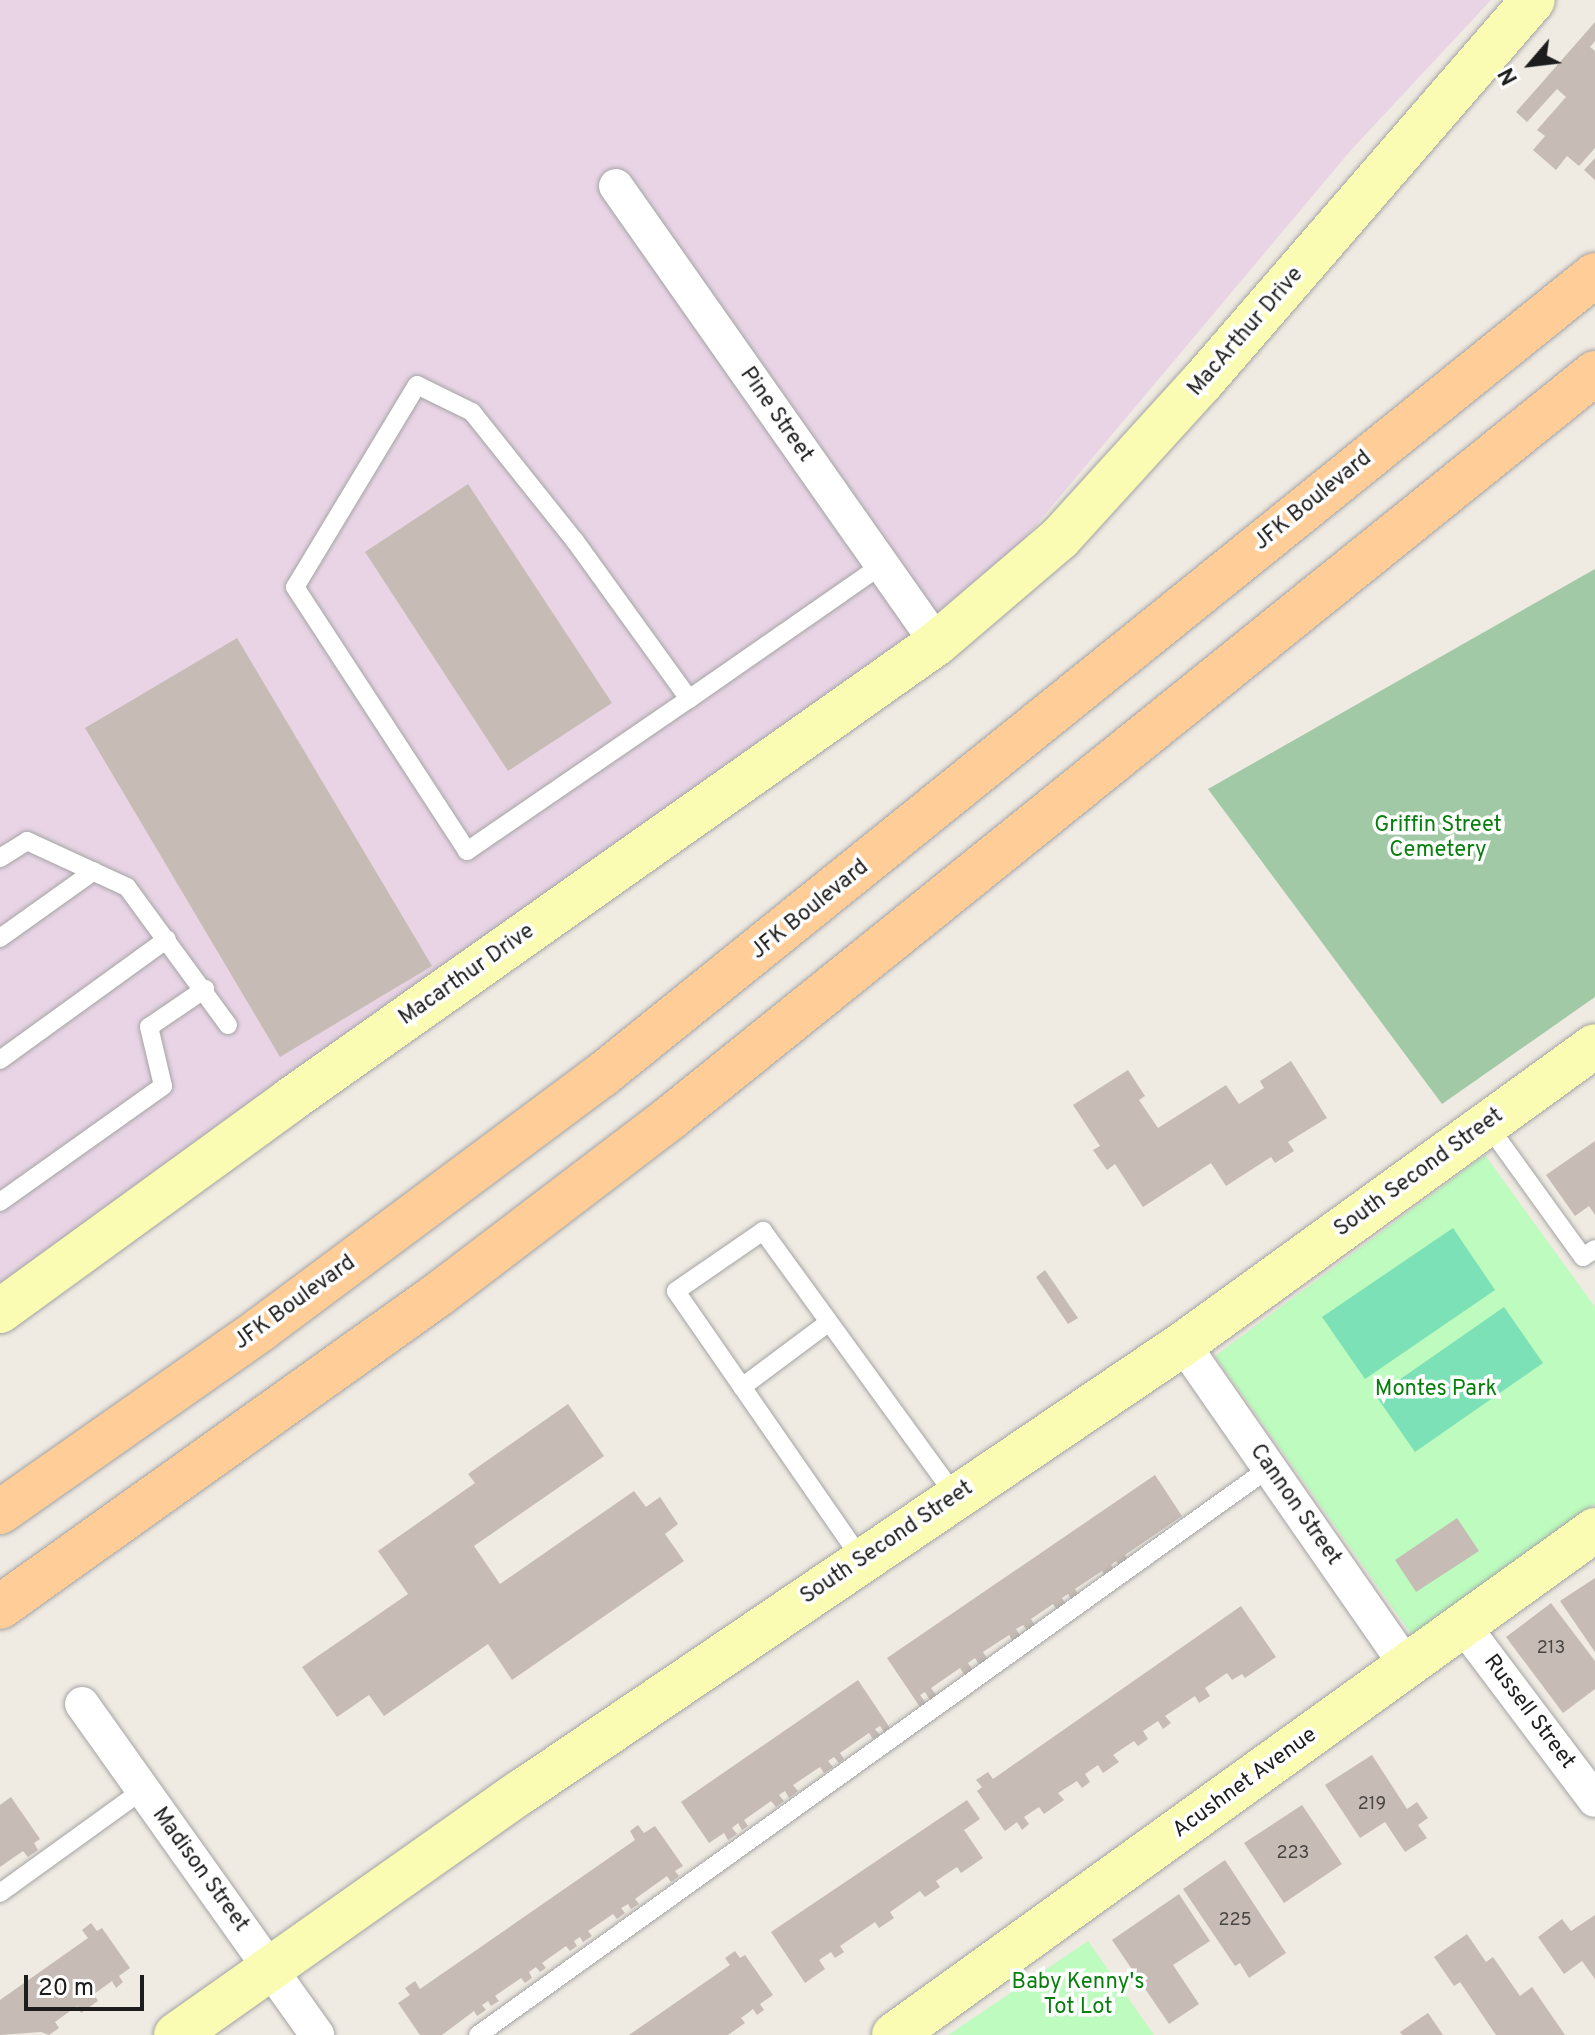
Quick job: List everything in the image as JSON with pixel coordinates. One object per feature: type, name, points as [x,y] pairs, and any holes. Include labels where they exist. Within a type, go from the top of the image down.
[{"type":"main road","name":"JFK Boulevard","points":[[0,1512],[261,1329],[602,1075],[1595,275]]},
{"type":"main road","points":[[0,1607],[439,1294],[683,1108],[1595,373]]},
{"type":"street","name":"MacArthur Drive","points":[[937,643],[1060,538],[1202,382],[1533,0]]},
{"type":"street","name":"Pine Street","points":[[616,186],[937,643]]},
{"type":"street","name":"Macarthur Drive","points":[[0,1311],[290,1100],[937,643]]},
{"type":"street","name":"South Second Street","points":[[176,2035],[521,1792],[1183,1344],[1595,1046]]},
{"type":"street","name":"Cannon Street","points":[[1183,1344],[1407,1666]]},
{"type":"street","name":"Acushnet Avenue","points":[[894,2035],[1595,1530]]},
{"type":"street","name":"Russell Street","points":[[1463,1625],[1595,1800]]},
{"type":"street","name":"Madison Street","points":[[82,1704],[317,2035]]},
{"type":"lane","points":[[689,699],[575,541],[472,412],[417,385],[295,587],[467,851],[689,699],[882,565]]},
{"type":"lane","points":[[0,858],[27,841],[127,887],[205,989],[228,1025]]},
{"type":"lane","points":[[0,938],[94,871]]},
{"type":"lane","points":[[0,1060],[167,939]]},
{"type":"lane","points":[[0,1202],[163,1086],[149,1027],[205,989]]},
{"type":"lane","points":[[1487,1124],[1589,1253]]},
{"type":"lane","points":[[862,1560],[676,1291],[763,1231],[956,1497]]},
{"type":"lane","points":[[742,1387],[828,1323]]},
{"type":"lane","points":[[478,2035],[1269,1468]]},
{"type":"lane","points":[[0,1893],[143,1790]]},
{"type":"shaded area","points":[[0,0],[1491,0],[1351,150],[937,643],[0,1311]]},
{"type":"green space","name":"Griffin Street Cemetery","points":[[1595,569],[1595,997],[1442,1104],[1208,789]]},
{"type":"green space","name":"Montes Park","points":[[1485,1155],[1595,1307],[1595,1504],[1412,1635],[1215,1356]]},
{"type":"green space","points":[[1453,1228],[1495,1290],[1365,1379],[1322,1317]]},
{"type":"green space","points":[[1504,1307],[1543,1363],[1415,1452],[1376,1396]]},
{"type":"green space","name":"Baby Kenny's Tot Lot","points":[[1088,1941],[1154,2035],[948,2035]]},
{"type":"building","points":[[1595,22],[1595,41],[1590,47],[1595,51],[1595,148],[1579,166],[1567,156],[1556,170],[1533,150],[1545,136],[1537,130],[1566,97],[1557,89],[1527,122],[1516,112]]},
{"type":"building","points":[[1595,158],[1595,180],[1584,170]]},
{"type":"building","points":[[468,484],[612,703],[508,771],[365,552]]},
{"type":"building","points":[[237,638],[432,966],[280,1057],[85,728]]},
{"type":"building","points":[[1291,1061],[1327,1118],[1288,1142],[1294,1151],[1275,1163],[1271,1157],[1226,1186],[1211,1163],[1143,1207],[1115,1164],[1107,1170],[1093,1150],[1100,1146],[1073,1105],[1128,1070],[1145,1096],[1139,1100],[1158,1128],[1226,1085],[1239,1104],[1264,1088],[1260,1081]]},
{"type":"building","points":[[1595,1141],[1595,1215],[1589,1206],[1575,1216],[1546,1175]]},
{"type":"building","points":[[1045,1270],[1078,1318],[1068,1324],[1036,1277]]},
{"type":"building","points":[[568,1404],[604,1456],[474,1546],[500,1584],[634,1491],[646,1507],[660,1497],[678,1524],[665,1534],[684,1561],[512,1680],[488,1644],[384,1716],[369,1695],[337,1717],[302,1667],[408,1594],[378,1551],[475,1483],[468,1474]]},
{"type":"building","points":[[1155,1475],[1182,1516],[1125,1555],[1129,1562],[1121,1568],[1116,1561],[1111,1565],[1116,1571],[1106,1578],[1102,1571],[1075,1589],[1080,1597],[1073,1602],[1068,1594],[1062,1598],[1067,1606],[1058,1612],[1053,1604],[1031,1619],[1036,1627],[1029,1633],[1023,1625],[1016,1629],[1021,1637],[1014,1643],[1009,1635],[983,1652],[988,1660],[980,1666],[975,1658],[968,1663],[973,1670],[965,1676],[960,1668],[931,1688],[937,1696],[930,1700],[925,1692],[920,1695],[926,1703],[920,1707],[887,1658]]},
{"type":"building","points":[[1457,1518],[1479,1551],[1416,1592],[1395,1560]]},
{"type":"building","points":[[1595,1578],[1595,1652],[1560,1601]]},
{"type":"building","points":[[1551,1603],[1595,1661],[1595,1689],[1563,1713],[1506,1637]]},
{"type":"building","points":[[1241,1606],[1276,1657],[1245,1678],[1242,1674],[1232,1680],[1227,1673],[1205,1688],[1210,1696],[1199,1703],[1195,1696],[1165,1716],[1171,1723],[1163,1729],[1158,1721],[1143,1731],[1148,1739],[1138,1746],[1134,1741],[1113,1755],[1119,1762],[1103,1773],[1098,1765],[1085,1774],[1090,1782],[1082,1788],[1077,1781],[1058,1793],[1064,1800],[1044,1814],[1039,1807],[1024,1817],[1029,1824],[1022,1830],[1017,1822],[1005,1831],[977,1791],[982,1787],[976,1780],[988,1772],[993,1779]]},
{"type":"building","points":[[858,1680],[890,1728],[884,1732],[880,1726],[875,1729],[880,1735],[873,1739],[869,1733],[840,1753],[844,1759],[839,1763],[834,1757],[828,1761],[833,1767],[824,1773],[820,1767],[793,1785],[798,1791],[789,1798],[785,1791],[779,1795],[784,1801],[776,1807],[771,1801],[744,1820],[748,1826],[742,1830],[738,1823],[732,1828],[737,1834],[728,1840],[724,1833],[709,1843],[681,1802]]},
{"type":"building","points":[[1372,1755],[1407,1809],[1417,1802],[1428,1818],[1418,1825],[1427,1838],[1405,1852],[1385,1822],[1360,1838],[1325,1785]]},
{"type":"building","points":[[11,1797],[40,1839],[34,1843],[38,1850],[28,1857],[23,1851],[0,1867],[0,1805]]},
{"type":"building","points":[[967,1800],[980,1819],[964,1830],[983,1858],[961,1873],[957,1867],[936,1881],[940,1887],[925,1897],[920,1891],[890,1912],[894,1918],[879,1928],[875,1922],[840,1946],[844,1952],[835,1958],[831,1952],[819,1960],[825,1969],[805,1983],[771,1932]]},
{"type":"building","points":[[1302,1805],[1342,1864],[1284,1903],[1244,1843]]},
{"type":"building","points":[[638,1825],[644,1833],[655,1826],[683,1866],[675,1871],[679,1876],[671,1882],[667,1876],[635,1899],[639,1904],[631,1909],[628,1904],[621,1908],[625,1913],[617,1919],[613,1914],[588,1931],[592,1936],[583,1942],[580,1937],[574,1941],[577,1946],[570,1951],[566,1946],[542,1963],[546,1968],[540,1972],[536,1967],[529,1972],[532,1978],[525,1983],[521,1978],[495,1996],[499,2001],[491,2006],[488,2001],[482,2005],[486,2010],[477,2016],[474,2011],[442,2035],[420,2035],[398,2003],[410,1995],[405,1988],[415,1981],[420,1989],[635,1840],[630,1831]]},
{"type":"building","points":[[1225,1860],[1286,1953],[1249,1978],[1240,1963],[1235,1966],[1183,1889]]},
{"type":"building","points":[[1179,1894],[1210,1941],[1173,1965],[1199,2004],[1169,2024],[1112,1940]]},
{"type":"building","points":[[1595,1915],[1595,1979],[1582,1961],[1564,1974],[1538,1937],[1562,1919],[1571,1931]]},
{"type":"building","points":[[91,1923],[97,1931],[102,1928],[130,1968],[119,1976],[123,1982],[116,1988],[112,1981],[94,1994],[98,2001],[81,2013],[77,2006],[55,2022],[59,2028],[49,2035],[41,2032],[0,2035],[0,2000],[88,1938],[82,1930]]},
{"type":"building","points":[[1467,1934],[1486,1962],[1493,1957],[1520,1996],[1532,1987],[1565,2035],[1496,2035],[1460,1982],[1454,1986],[1434,1957]]},
{"type":"building","points":[[735,1951],[740,1958],[745,1955],[773,1995],[760,2004],[764,2010],[757,2015],[753,2009],[741,2018],[745,2023],[728,2035],[629,2035],[730,1965],[725,1958]]},
{"type":"building","points":[[1428,2013],[1443,2035],[1402,2035],[1400,2032]]}]
